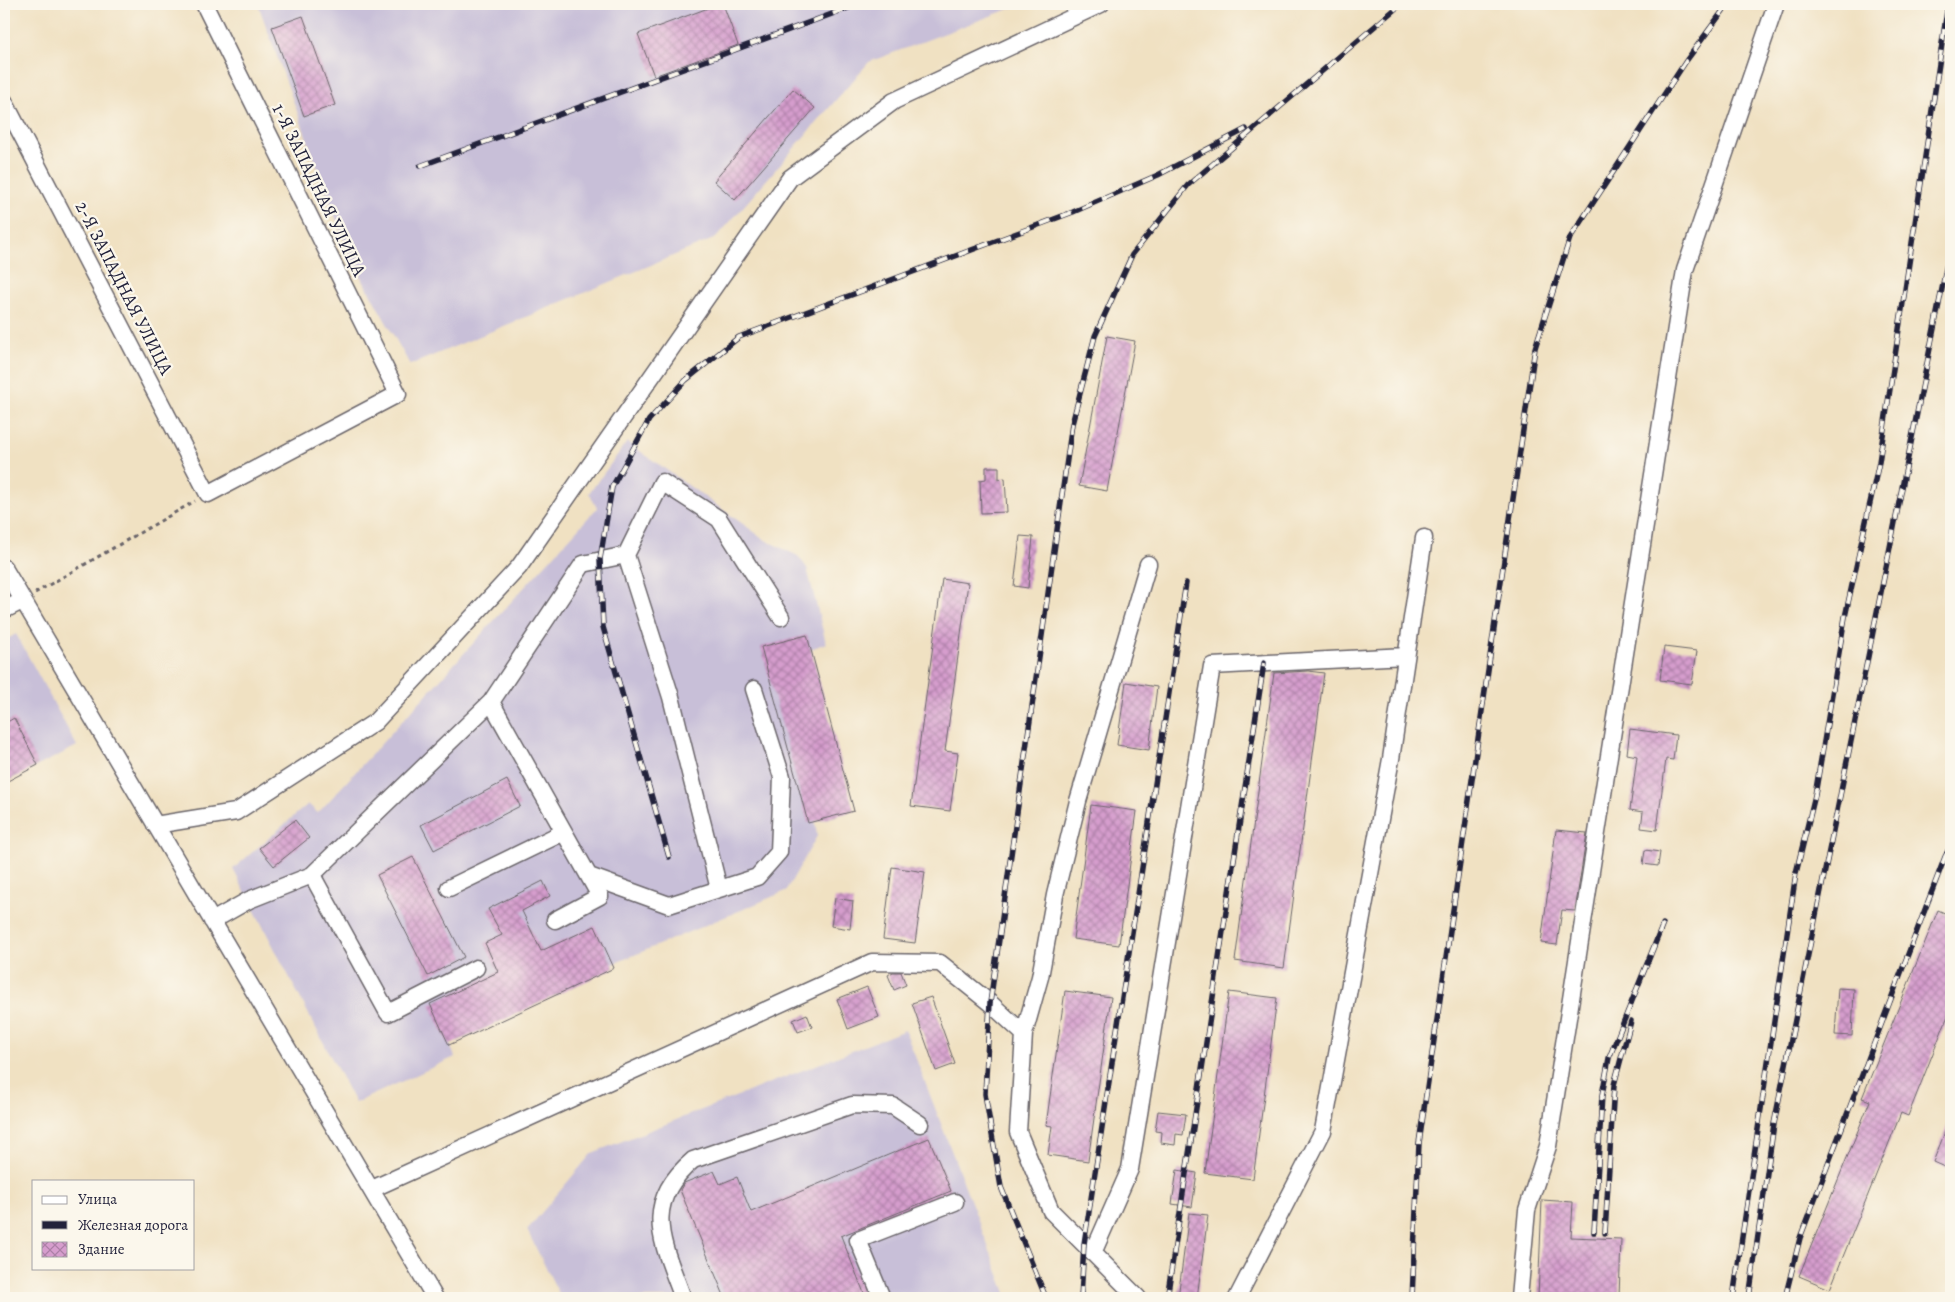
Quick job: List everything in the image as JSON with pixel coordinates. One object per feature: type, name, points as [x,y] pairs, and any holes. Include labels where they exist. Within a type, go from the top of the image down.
[{"type":"street","name":"1-Я ЗАПАДНАЯ УЛИЦА","points":[[204,4],[398,394],[208,494]]},
{"type":"street","points":[[155,825],[236,812],[376,722],[519,567],[790,178],[894,101],[1101,4]]},
{"type":"street","points":[[1519,1298],[1526,1210],[1548,1146],[1685,270],[1776,4]]},
{"type":"street","name":"2-Я ЗАПАДНАЯ УЛИЦА","points":[[4,100],[208,494]]},
{"type":"street","points":[[719,889],[671,697],[626,555],[662,482],[719,519],[782,617]]},
{"type":"street","points":[[1237,1298],[1323,1131],[1391,759],[1424,538]]},
{"type":"street","points":[[212,921],[250,900],[312,875],[491,702],[582,564],[626,555]]},
{"type":"street","points":[[1138,1298],[1051,1211],[1018,1132],[1024,1034],[1040,977],[1055,895],[1078,801],[1148,564]]},
{"type":"street","points":[[4,568],[435,1298]]},
{"type":"street","points":[[4,610],[22,601]]},
{"type":"street","points":[[1093,1253],[1130,1169],[1212,666],[1406,656]]},
{"type":"street","points":[[589,876],[670,905],[757,877],[779,852],[782,777],[754,689]]},
{"type":"street","points":[[491,702],[600,896],[555,920]]},
{"type":"street","points":[[449,888],[564,832]]},
{"type":"street","points":[[312,875],[388,1013],[476,968]]},
{"type":"street","points":[[372,1189],[872,962],[940,963],[990,1003],[1024,1034]]},
{"type":"street","points":[[683,1298],[662,1241],[661,1206],[669,1186],[679,1172],[693,1160],[852,1105],[893,1106],[920,1124]]},
{"type":"street","points":[[882,1298],[858,1240],[955,1202]]},
{"type":"path","points":[[22,601],[208,494]]},
{"type":"shaded area","points":[[258,4],[1022,4],[869,62],[716,238],[410,365],[350,257]]},
{"type":"shaded area","points":[[627,442],[767,541],[798,556],[807,568],[826,643],[811,649],[854,811],[815,822],[817,836],[786,891],[613,964],[614,968],[450,1045],[455,1057],[355,1103],[233,869],[308,804],[318,813],[597,508],[589,493]]},
{"type":"shaded area","points":[[16,634],[77,746],[4,783],[4,641]]},
{"type":"shaded area","points":[[905,1030],[1008,1298],[561,1298],[527,1230],[592,1153]]},
{"type":"building","points":[[723,4],[738,45],[654,76],[638,34]]},
{"type":"building","points":[[303,16],[335,105],[304,116],[272,27]]},
{"type":"building","points":[[793,89],[815,108],[735,200],[714,181]]},
{"type":"building","points":[[1107,336],[1135,341],[1107,491],[1079,486]]},
{"type":"building","points":[[986,467],[999,467],[999,479],[1005,478],[1007,512],[981,513],[980,480],[986,479]]},
{"type":"building","points":[[1020,536],[1033,537],[1028,588],[1014,586]]},
{"type":"building","points":[[942,579],[968,583],[945,751],[958,753],[950,811],[911,806]]},
{"type":"building","points":[[807,635],[854,811],[808,823],[761,647]]},
{"type":"building","points":[[1664,647],[1697,651],[1692,684],[1660,680]]},
{"type":"building","points":[[1308,671],[1324,673],[1284,968],[1235,961],[1274,673]]},
{"type":"building","points":[[1126,682],[1157,687],[1149,750],[1117,745]]},
{"type":"building","points":[[14,718],[38,765],[4,783],[4,724]]},
{"type":"building","points":[[1630,729],[1676,735],[1673,760],[1666,759],[1657,830],[1641,828],[1643,812],[1630,810],[1637,756],[1627,754]]},
{"type":"building","points":[[507,780],[520,806],[434,850],[421,825]]},
{"type":"building","points":[[1091,805],[1137,811],[1119,945],[1073,939]]},
{"type":"building","points":[[295,820],[309,838],[274,866],[259,848]]},
{"type":"building","points":[[1556,830],[1587,833],[1575,911],[1562,910],[1557,945],[1541,943]]},
{"type":"building","points":[[1645,850],[1660,852],[1658,866],[1643,864]]},
{"type":"building","points":[[413,857],[464,957],[428,976],[377,875]]},
{"type":"building","points":[[892,867],[925,872],[915,943],[883,939]]},
{"type":"building","points":[[543,881],[550,896],[522,911],[541,951],[595,926],[614,968],[449,1045],[430,1004],[498,972],[485,943],[502,935],[488,909]]},
{"type":"building","points":[[835,898],[853,901],[850,929],[831,926]]},
{"type":"building","points":[[1938,910],[1951,916],[1951,1008],[1908,1116],[1901,1113],[1830,1289],[1799,1276],[1870,1101],[1862,1098]]},
{"type":"building","points":[[893,972],[901,972],[906,985],[894,990],[888,975]]},
{"type":"building","points":[[867,987],[879,1017],[848,1029],[837,999]]},
{"type":"building","points":[[1838,988],[1854,989],[1852,1036],[1835,1035]]},
{"type":"building","points":[[1065,991],[1111,997],[1088,1161],[1048,1155],[1052,1126],[1046,1125]]},
{"type":"building","points":[[1229,992],[1277,998],[1253,1179],[1205,1173]]},
{"type":"building","points":[[931,997],[955,1064],[936,1071],[912,1003]]},
{"type":"building","points":[[807,1014],[812,1027],[798,1032],[793,1020]]},
{"type":"building","points":[[1158,1111],[1186,1114],[1183,1135],[1176,1134],[1175,1145],[1161,1143],[1162,1132],[1155,1131]]},
{"type":"building","points":[[1951,1117],[1951,1170],[1933,1162]]},
{"type":"building","points":[[929,1138],[951,1191],[841,1236],[866,1298],[725,1298],[680,1190],[684,1183],[714,1171],[720,1184],[737,1177],[751,1212]]},
{"type":"building","points":[[1177,1170],[1197,1173],[1192,1207],[1172,1204]]},
{"type":"building","points":[[1542,1200],[1573,1202],[1571,1237],[1621,1239],[1619,1298],[1538,1298]]},
{"type":"building","points":[[1189,1213],[1208,1215],[1197,1298],[1178,1298]]},
{"type":"railway","points":[[420,166],[859,4]]},
{"type":"railway","points":[[1046,1298],[1001,1187],[985,1094],[990,1003],[1072,424],[1095,336],[1132,255],[1188,185],[1401,4]]},
{"type":"railway","points":[[1412,1298],[1419,1143],[1535,348],[1570,238],[1686,61],[1728,4]]},
{"type":"railway","points":[[1733,1298],[1796,873],[1815,795],[1845,617],[1879,462],[1948,4]]},
{"type":"railway","points":[[669,857],[603,627],[600,559],[612,487],[649,420],[686,380],[739,337],[1073,212],[1158,175],[1246,129]]},
{"type":"railway","points":[[1749,1298],[1774,1124],[1951,244]]},
{"type":"railway","points":[[1081,1298],[1084,1244],[1186,583]]},
{"type":"railway","points":[[1167,1298],[1264,663]]},
{"type":"railway","points":[[1785,1298],[1800,1238],[1951,845]]},
{"type":"railway","points":[[1594,1232],[1602,1095],[1609,1058],[1663,924]]},
{"type":"railway","points":[[1605,1233],[1614,1085],[1631,1021]]}]
